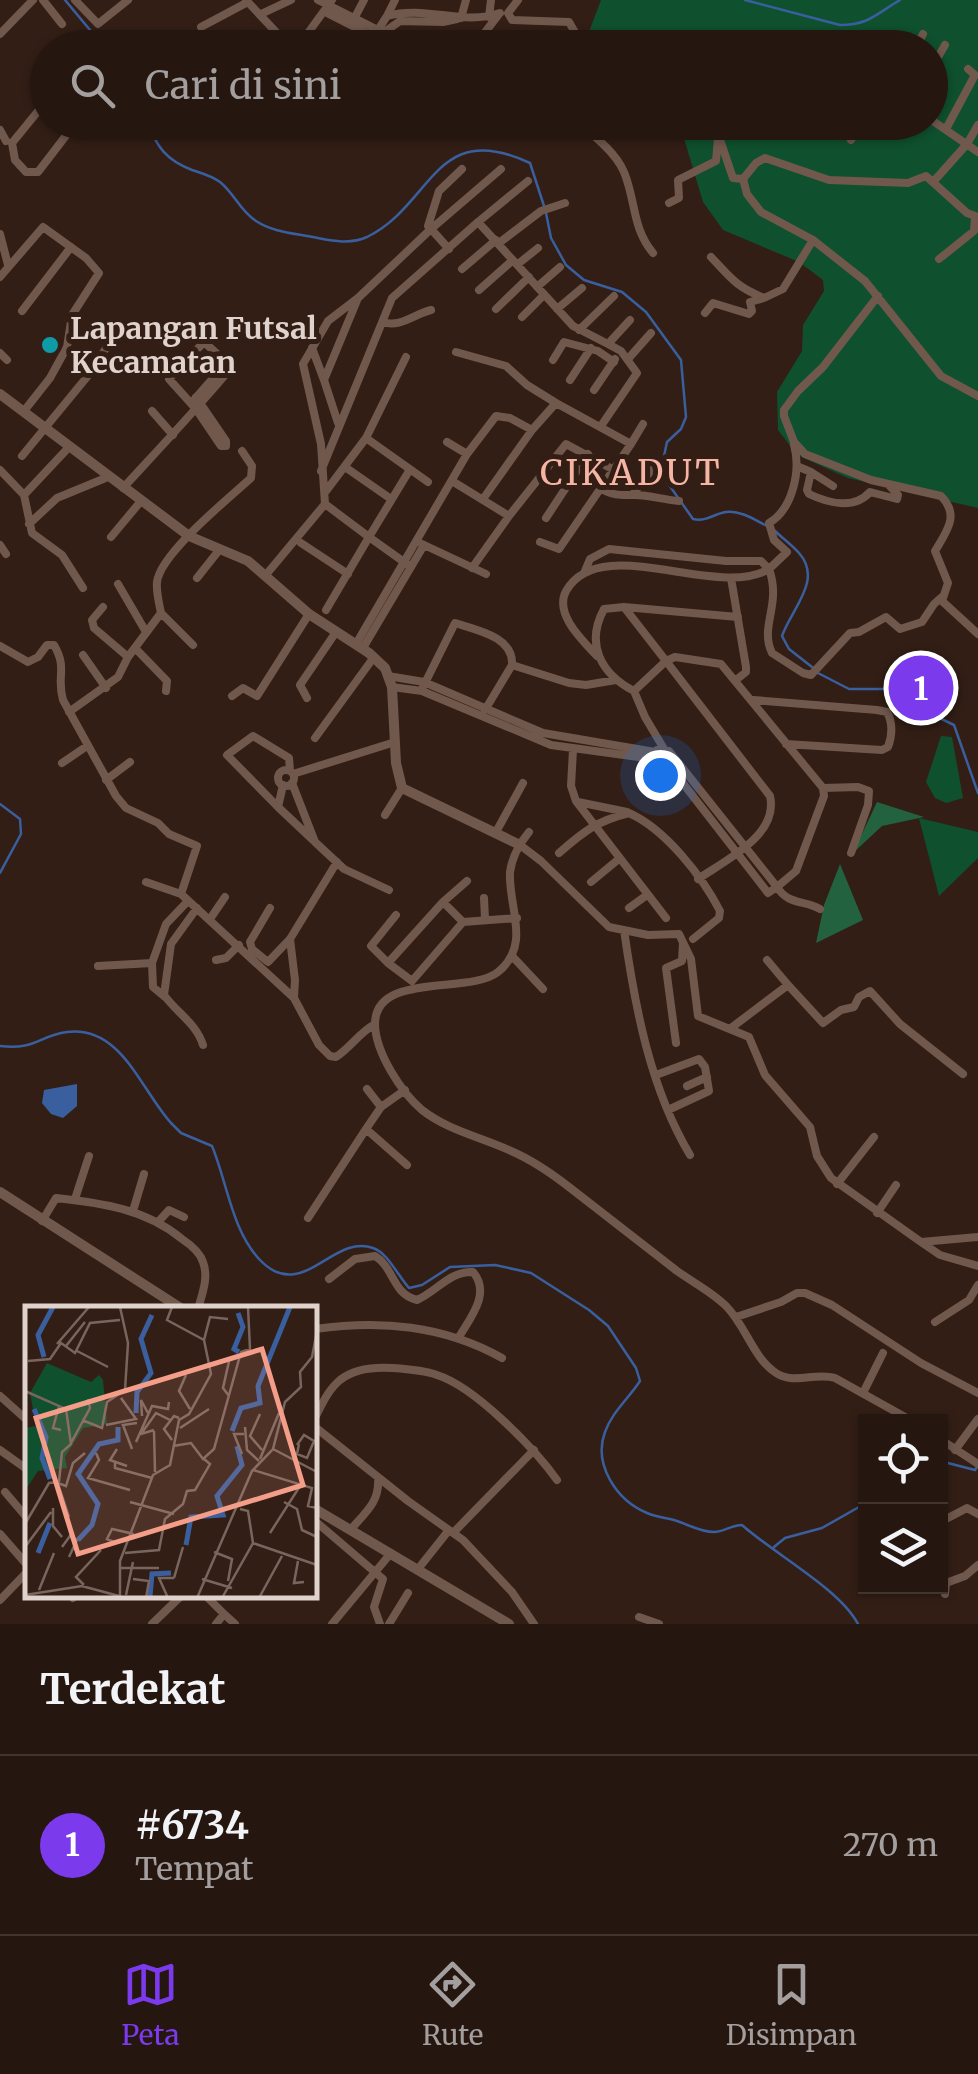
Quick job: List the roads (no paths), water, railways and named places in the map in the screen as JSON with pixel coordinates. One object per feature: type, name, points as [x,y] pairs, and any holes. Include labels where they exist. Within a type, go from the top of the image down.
[{"type":"street","points":[[0,34],[33,0]]},
{"type":"street","points":[[43,0],[62,24]]},
{"type":"street","points":[[74,0],[98,24],[128,0]]},
{"type":"street","points":[[262,14],[291,0]]},
{"type":"street","points":[[318,0],[364,30]]},
{"type":"street","points":[[354,19],[364,0]]},
{"type":"street","points":[[328,6],[378,30],[395,0]]},
{"type":"street","points":[[413,0],[413,14]]},
{"type":"street","points":[[437,13],[439,0]]},
{"type":"street","points":[[462,18],[466,0]]},
{"type":"street","points":[[489,16],[491,0]]},
{"type":"street","points":[[489,30],[518,0]]},
{"type":"street","points":[[200,27],[247,1],[277,30]]},
{"type":"street","points":[[309,30],[328,6]]},
{"type":"street","points":[[387,16],[437,13],[479,20],[504,13],[514,21],[569,22],[573,30]]},
{"type":"street","points":[[387,30],[400,20],[443,22],[462,18]]},
{"type":"street","points":[[948,126],[975,75],[968,68]]},
{"type":"street","points":[[6,145],[30,120]]},
{"type":"street","points":[[934,182],[978,125]]},
{"type":"street","points":[[0,130],[15,160],[32,174],[61,140]]},
{"type":"street","points":[[948,131],[978,152]]},
{"type":"street","points":[[594,140],[620,164],[634,218],[654,252]]},
{"type":"street","points":[[669,203],[680,198],[678,180],[716,161],[718,140]]},
{"type":"street","points":[[720,140],[730,174],[743,179]]},
{"type":"street","points":[[743,179],[756,163],[766,158],[829,180],[908,183],[926,176],[977,217],[974,231],[939,260]]},
{"type":"street","points":[[449,249],[428,226],[435,198],[462,169]]},
{"type":"street","points":[[265,576],[325,504],[321,444],[303,364],[312,348],[328,322],[501,169]]},
{"type":"street","points":[[743,179],[747,194],[762,212],[813,240],[864,281],[941,376],[978,396]]},
{"type":"street","points":[[321,470],[394,296],[528,181]]},
{"type":"street","points":[[462,269],[541,211],[561,205]]},
{"type":"street","points":[[478,222],[578,330],[625,355],[636,370],[636,377],[601,426]]},
{"type":"street","points":[[0,277],[43,226],[99,273],[72,316],[66,347],[50,378],[24,411]]},
{"type":"street","points":[[0,234],[8,264]]},
{"type":"street","points":[[705,313],[713,303],[749,314],[750,302],[784,289],[813,240]]},
{"type":"street","points":[[22,312],[71,247]]},
{"type":"street","points":[[479,290],[538,248]]},
{"type":"street","points":[[711,257],[740,288],[764,298]]},
{"type":"street","points":[[537,286],[560,267]]},
{"type":"street","points":[[496,309],[529,278]]},
{"type":"street","points":[[557,309],[582,288]]},
{"type":"street","points":[[522,317],[544,295]]},
{"type":"street","points":[[578,330],[614,296]]},
{"type":"street","points":[[585,571],[613,566],[731,578],[757,576],[769,569],[787,552],[769,526],[783,513],[799,467],[784,416],[788,404],[824,367],[878,296]]},
{"type":"street","points":[[324,380],[358,298]]},
{"type":"street","points":[[383,322],[401,324],[415,314],[431,310]]},
{"type":"street","points":[[608,344],[630,320]]},
{"type":"street","points":[[22,456],[92,372],[120,326],[135,337]]},
{"type":"street","points":[[594,390],[614,362],[651,332]]},
{"type":"street","points":[[123,488],[173,436],[196,403],[226,374],[225,361],[204,342],[170,376],[170,381],[196,403],[226,446],[221,446],[196,403]]},
{"type":"street","points":[[553,360],[561,343],[591,348],[614,362]]},
{"type":"street","points":[[312,348],[338,423]]},
{"type":"street","points":[[570,380],[591,348]]},
{"type":"street","points":[[456,352],[506,366],[526,385],[631,444]]},
{"type":"street","points":[[326,491],[366,438],[406,356]]},
{"type":"street","points":[[1,398],[47,427],[108,478],[189,536],[248,561],[309,614],[374,658],[385,668],[390,682],[402,788],[520,845],[609,927],[654,935],[675,932],[683,938],[691,958],[696,1014],[752,1041],[765,1075],[804,1117],[813,1134],[817,1156],[837,1184],[940,1256],[978,1266]]},
{"type":"street","points":[[483,498],[556,403]]},
{"type":"street","points":[[152,410],[173,436]]},
{"type":"street","points":[[360,646],[421,544],[467,454],[496,416],[510,418],[532,430]]},
{"type":"street","points":[[540,542],[559,549],[643,424]]},
{"type":"street","points":[[366,438],[428,482]]},
{"type":"street","points":[[447,442],[467,454]]},
{"type":"street","points":[[794,442],[813,458],[870,480],[941,496],[951,509],[950,524],[936,551],[948,583],[942,597],[918,626],[900,628],[886,617],[850,633],[807,675],[770,650],[766,633],[775,593],[769,569],[761,560],[726,561],[609,549],[590,559],[585,571],[563,596],[562,608],[616,680],[634,691],[662,756],[740,848],[792,901],[809,902],[820,909]]},
{"type":"street","points":[[472,568],[566,444],[614,470]]},
{"type":"street","points":[[24,495],[70,446]]},
{"type":"street","points":[[193,645],[161,613],[157,580],[161,568],[189,536],[251,478],[252,466],[242,450]]},
{"type":"street","points":[[546,518],[588,454]]},
{"type":"street","points":[[633,494],[657,463]]},
{"type":"street","points":[[345,467],[391,499]]},
{"type":"street","points":[[799,467],[833,486]]},
{"type":"street","points":[[0,470],[24,495],[32,533],[62,555],[83,588]]},
{"type":"street","points":[[326,610],[409,471]]},
{"type":"street","points":[[811,472],[809,494],[841,503],[862,500],[870,492],[897,499],[898,494],[886,483]]},
{"type":"street","points":[[30,524],[56,498],[108,478]]},
{"type":"street","points":[[452,481],[509,516]]},
{"type":"street","points":[[601,489],[617,497],[633,494],[679,501]]},
{"type":"street","points":[[111,537],[141,501]]},
{"type":"street","points":[[325,504],[408,565]]},
{"type":"street","points":[[301,543],[348,574]]},
{"type":"street","points":[[421,544],[486,574]]},
{"type":"street","points":[[198,578],[220,549]]},
{"type":"street","points":[[731,578],[746,667],[746,672],[736,680]]},
{"type":"street","points":[[118,584],[146,632]]},
{"type":"street","points":[[942,597],[946,606],[978,634]]},
{"type":"street","points":[[103,606],[92,624],[128,657]]},
{"type":"street","points":[[586,685],[600,660],[595,646],[604,609],[612,606],[738,617]]},
{"type":"street","points":[[624,607],[770,796],[770,821],[698,879]]},
{"type":"street","points":[[69,712],[118,677],[161,613]]},
{"type":"street","points":[[232,696],[242,688],[257,696],[309,614]]},
{"type":"street","points":[[423,686],[455,623],[507,645],[512,653],[512,664],[485,711]]},
{"type":"street","points":[[306,698],[300,685],[336,632]]},
{"type":"street","points":[[0,646],[28,662],[47,645],[54,645],[63,661],[60,688],[69,712],[116,796],[132,813],[197,846],[184,898],[168,920],[152,964],[153,986],[196,1026],[203,1045]]},
{"type":"street","points":[[135,648],[167,680],[166,692]]},
{"type":"street","points":[[83,655],[106,688]]},
{"type":"street","points":[[634,691],[666,661],[676,657],[717,662],[753,700],[823,788],[824,796],[803,857],[796,871],[778,887]]},
{"type":"street","points":[[315,738],[374,658]]},
{"type":"street","points":[[512,664],[569,683],[586,685],[616,680]]},
{"type":"street","points":[[390,682],[423,686],[543,733],[662,756]]},
{"type":"street","points":[[753,700],[877,710],[890,717],[891,739],[882,750],[786,744]]},
{"type":"street","points":[[485,711],[551,745],[662,756]]},
{"type":"street","points":[[315,842],[290,778],[288,758],[249,736],[227,756],[278,807],[315,842],[337,862],[354,875],[389,890]]},
{"type":"street","points":[[278,807],[290,778],[395,742]]},
{"type":"street","points":[[62,763],[87,746]]},
{"type":"street","points":[[573,750],[571,786],[578,802],[666,918]]},
{"type":"street","points":[[106,780],[130,762]]},
{"type":"street","points":[[496,832],[522,784]]},
{"type":"street","points":[[386,814],[402,788]]},
{"type":"street","points":[[823,788],[869,791],[851,853]]},
{"type":"street","points":[[578,802],[629,813],[650,822],[663,834],[720,914],[694,939]]},
{"type":"street","points":[[559,852],[593,824],[629,813]]},
{"type":"street","points":[[529,832],[510,875],[518,933],[512,956],[484,980],[399,992],[382,1006],[375,1024],[386,1059],[405,1090],[421,1109],[449,1127],[543,1167],[707,1290],[736,1317],[767,1366],[778,1375],[793,1380],[826,1376],[900,1414]]},
{"type":"street","points":[[591,882],[620,858]]},
{"type":"street","points":[[270,908],[250,939],[252,948],[268,962],[290,939],[337,862]]},
{"type":"street","points":[[388,964],[467,881]]},
{"type":"street","points":[[146,882],[184,898],[239,945],[294,998],[319,1046],[330,1056],[336,1057],[362,1031],[375,1024]]},
{"type":"street","points":[[629,908],[647,895]]},
{"type":"street","points":[[210,919],[225,897]]},
{"type":"street","points":[[484,898],[485,919]]},
{"type":"street","points":[[443,902],[464,922]]},
{"type":"street","points":[[165,997],[171,944],[197,908]]},
{"type":"street","points":[[396,915],[371,946],[388,964],[412,980],[464,922],[517,918]]},
{"type":"street","points":[[624,930],[635,1006],[668,1110],[690,1155]]},
{"type":"street","points":[[676,1043],[666,968],[682,961],[683,938]]},
{"type":"street","points":[[290,939],[294,998]]},
{"type":"street","points":[[216,960],[226,958],[239,945]]},
{"type":"street","points":[[512,956],[544,989]]},
{"type":"street","points":[[767,960],[824,1022],[841,1010],[854,1007],[859,997],[872,992],[900,1024],[963,1074]]},
{"type":"street","points":[[98,966],[152,964]]},
{"type":"street","points":[[730,1028],[788,984]]},
{"type":"street","points":[[656,1076],[699,1059],[708,1077],[709,1090],[668,1110]]},
{"type":"street","points":[[687,1086],[708,1077]]},
{"type":"street","points":[[367,1088],[381,1107]]},
{"type":"street","points":[[308,1218],[381,1107],[405,1090]]},
{"type":"street","points":[[366,1129],[407,1165]]},
{"type":"street","points":[[837,1184],[874,1138]]},
{"type":"street","points":[[74,1199],[90,1156]]},
{"type":"street","points":[[133,1212],[144,1174]]},
{"type":"street","points":[[877,1213],[896,1185]]},
{"type":"street","points":[[0,1192],[177,1306]]},
{"type":"street","points":[[42,1222],[52,1199],[74,1199],[158,1221],[198,1252],[203,1262],[205,1284],[199,1306]]},
{"type":"street","points":[[158,1221],[169,1210],[184,1218]]},
{"type":"street","points":[[920,1242],[978,1237]]},
{"type":"street","points":[[328,1279],[356,1259],[375,1256],[384,1262],[396,1287],[412,1300],[422,1298],[461,1272],[474,1272],[481,1285],[480,1298],[459,1337]]},
{"type":"street","points":[[935,1322],[969,1300],[978,1285]]},
{"type":"street","points":[[736,1317],[805,1293],[832,1305],[921,1363],[978,1393]]},
{"type":"street","points":[[318,1329],[398,1324],[459,1337],[502,1358]]},
{"type":"street","points":[[864,1393],[883,1353]]},
{"type":"street","points":[[318,1412],[328,1392],[346,1376],[374,1368],[409,1369],[441,1376],[534,1450],[557,1480]]},
{"type":"street","points":[[0,1396],[25,1417]]},
{"type":"street","points":[[954,1450],[978,1419]]},
{"type":"street","points":[[318,1429],[451,1531],[512,1592],[534,1624]]},
{"type":"street","points":[[948,1446],[978,1464]]},
{"type":"street","points":[[0,1450],[25,1468]]},
{"type":"street","points":[[418,1569],[534,1450]]},
{"type":"street","points":[[350,1530],[373,1506],[379,1492],[378,1477]]},
{"type":"street","points":[[5,1492],[25,1515]]},
{"type":"street","points":[[948,1518],[967,1508],[978,1514]]},
{"type":"street","points":[[318,1511],[509,1624]]},
{"type":"street","points":[[318,1523],[377,1572],[383,1585],[374,1607],[380,1624]]},
{"type":"street","points":[[0,1534],[25,1565]]},
{"type":"street","points":[[332,1624],[390,1553]]},
{"type":"street","points":[[948,1582],[978,1565]]},
{"type":"street","points":[[0,1600],[25,1572]]},
{"type":"street","points":[[389,1624],[408,1593]]},
{"type":"street","points":[[152,1624],[179,1599]]},
{"type":"street","points":[[209,1599],[235,1624]]},
{"type":"street","points":[[216,1624],[224,1614]]},
{"type":"street","points":[[639,1617],[659,1624]]},
{"type":"water","points":[[77,1084],[77,1106],[63,1118],[51,1114],[42,1103],[44,1090]]},
{"type":"waterway","points":[[65,0],[90,30]]},
{"type":"waterway","points":[[745,0],[840,25],[865,21],[900,0]]},
{"type":"waterway","points":[[156,140],[169,157],[220,182],[256,221],[287,233],[344,241],[367,237],[389,223],[437,171],[454,158],[473,151],[498,152],[530,163],[544,206]]},
{"type":"waterway","points":[[546,213],[551,238],[566,265],[584,280],[622,292],[646,312],[681,360],[686,417],[681,429],[667,442],[664,456],[667,482],[693,519],[731,512],[767,526]]},
{"type":"waterway","points":[[774,530],[806,563],[807,584],[782,636],[789,649],[812,667]]},
{"type":"waterway","points":[[818,673],[849,689],[895,689],[954,725],[978,793]]},
{"type":"waterway","points":[[0,804],[20,819],[21,834],[0,873]]},
{"type":"waterway","points":[[0,1046],[22,1046],[67,1032],[86,1033],[116,1049],[171,1123],[181,1133],[212,1146],[243,1235],[260,1260],[275,1272],[304,1272],[358,1246],[373,1248],[383,1255],[409,1288],[422,1285],[450,1267],[495,1265],[531,1273],[589,1310],[608,1326],[636,1368],[640,1381],[612,1418],[602,1444],[605,1468],[617,1490],[647,1513],[700,1530],[718,1532],[742,1525],[822,1585],[858,1624]]},
{"type":"waterway","points":[[948,1463],[975,1470],[977,1467]]},
{"type":"waterway","points":[[774,1547],[785,1538],[822,1528],[864,1504]]},
{"type":"place","name":"Lapangan Futsal Kecamatan","points":[[50,345]]},
{"type":"place","name":"#6734","points":[[921,688]]},
{"type":"district","name":"CIKADUT","points":[[631,473]]}]
